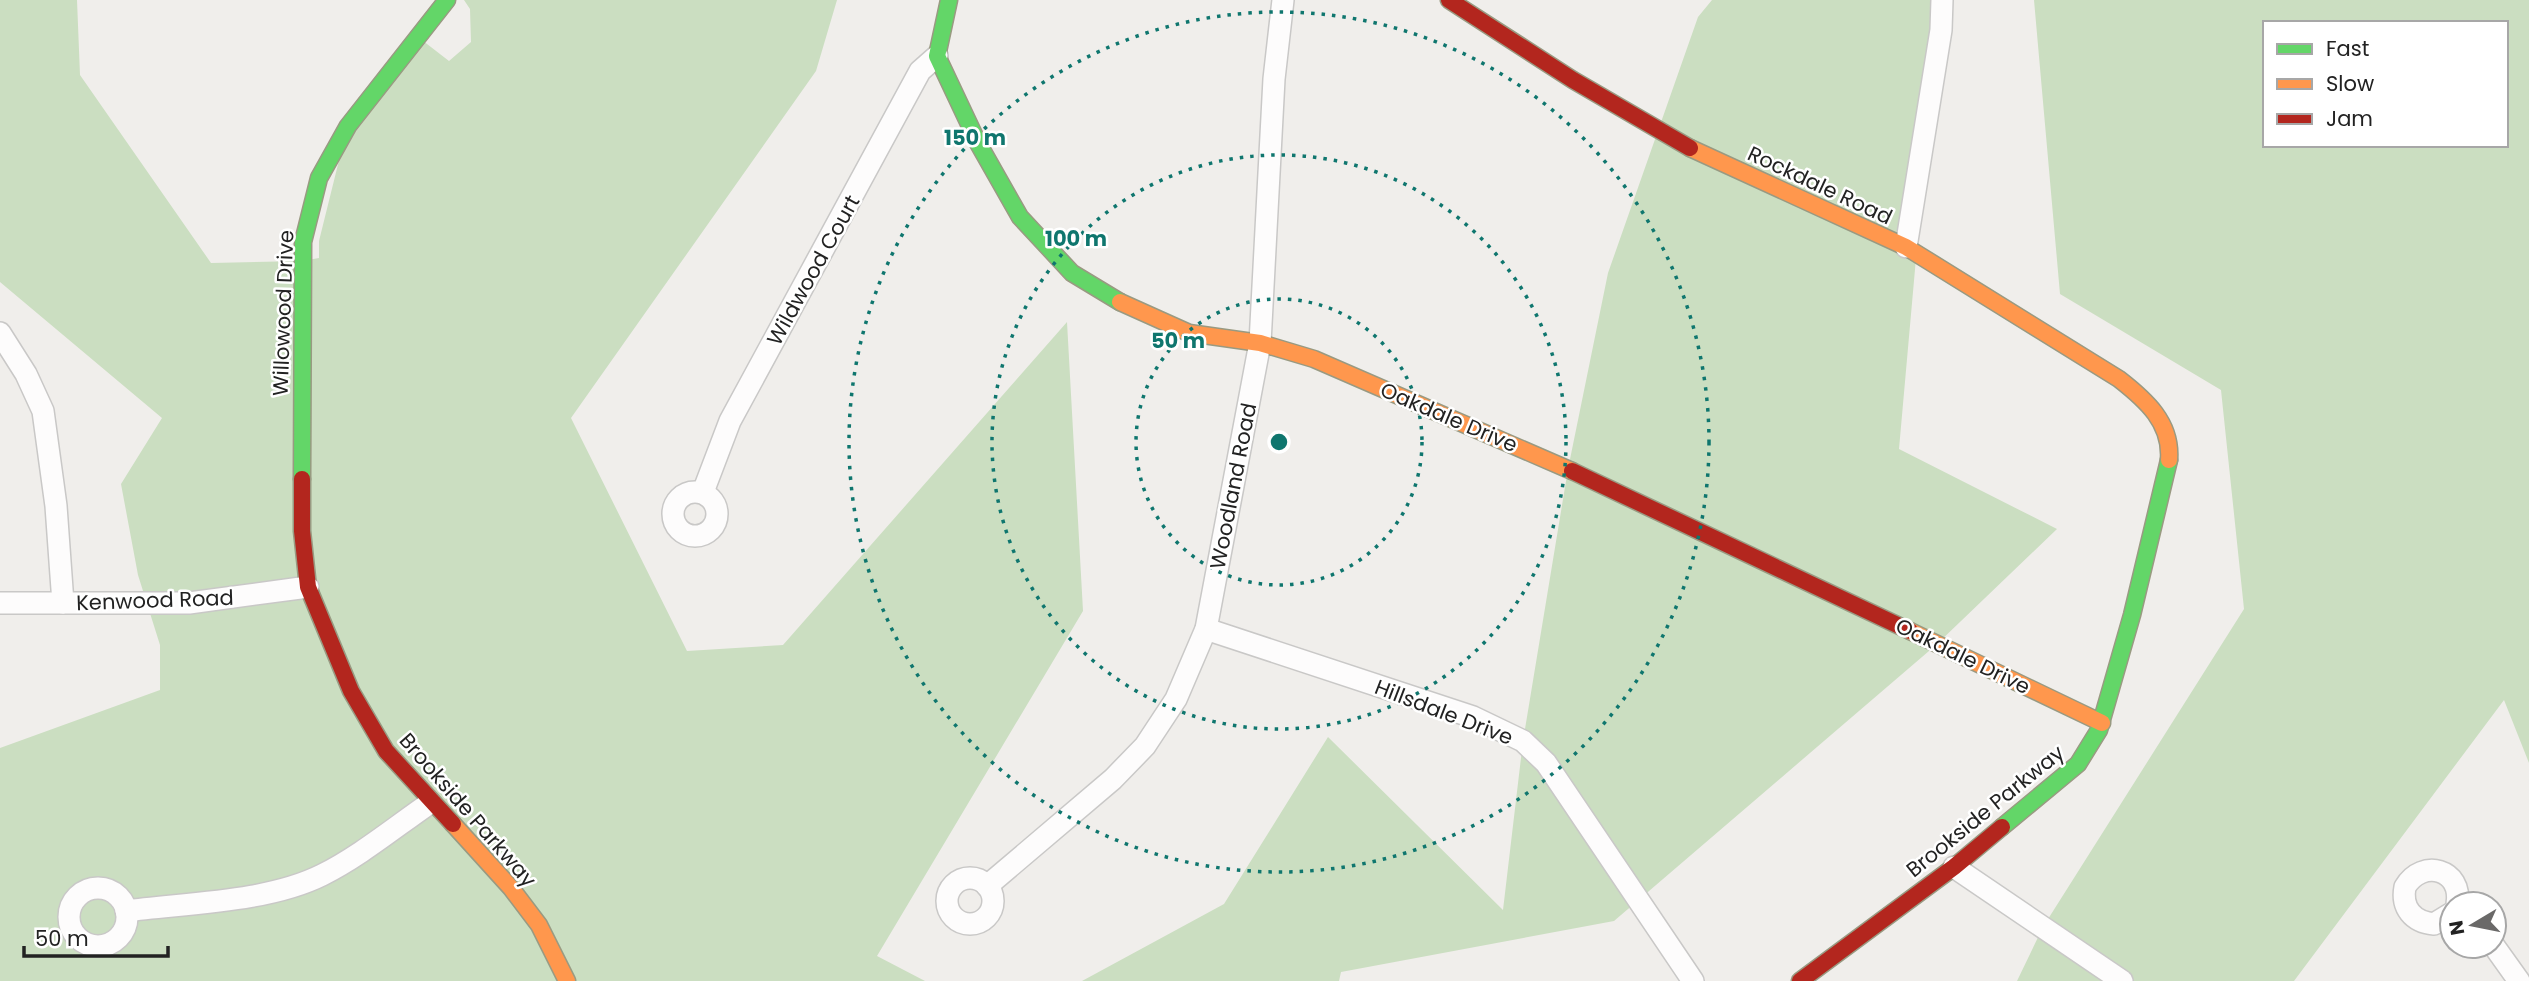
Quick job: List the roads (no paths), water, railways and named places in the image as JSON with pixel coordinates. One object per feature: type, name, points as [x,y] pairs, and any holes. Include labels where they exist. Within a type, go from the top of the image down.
[{"type":"street","name":"Willowood Drive","points":[[309,587],[302,531],[302,285],[303,242],[310,208],[319,178],[347,128],[447,0]]},
{"type":"street","points":[[937,56],[948,0]]},
{"type":"street","name":"Woodland Road","points":[[987,886],[1113,779],[1145,746],[1176,699],[1206,629],[1260,343],[1274,79],[1283,0]]},
{"type":"street","name":"Rockdale Road","points":[[1448,0],[1573,80],[1691,149],[1906,247],[2119,379],[2140,395],[2164,422]]},
{"type":"street","points":[[1906,247],[1941,30],[1942,0]]},
{"type":"street","name":"Oakdale Drive","points":[[937,56],[978,143],[1020,217],[1072,273],[1124,304],[1188,333],[1260,343],[1314,359],[1628,495],[2102,723]]},
{"type":"street","name":"Wildwood Court","points":[[703,492],[730,421],[920,71],[937,56]]},
{"type":"street","points":[[0,333],[26,374],[43,411],[56,506],[63,603]]},
{"type":"street","name":"Brookside Parkway","points":[[1800,981],[1954,867],[2078,764],[2090,750],[2102,723],[2130,627],[2169,458],[2171,444],[2164,422]]},
{"type":"street","name":"Kenwood Road","points":[[0,603],[189,603],[309,587]]},
{"type":"street","name":"Brookside Parkway","points":[[309,587],[351,691],[386,751],[430,803],[511,888],[539,925],[567,981]]},
{"type":"street","name":"Hillsdale Drive","points":[[1206,629],[1473,717],[1523,741],[1546,763],[1693,981]]},
{"type":"street","points":[[126,911],[248,896],[291,887],[346,861],[430,803]]},
{"type":"street","points":[[1954,867],[2122,981]]},
{"type":"street","points":[[2504,960],[2519,981]]}]
